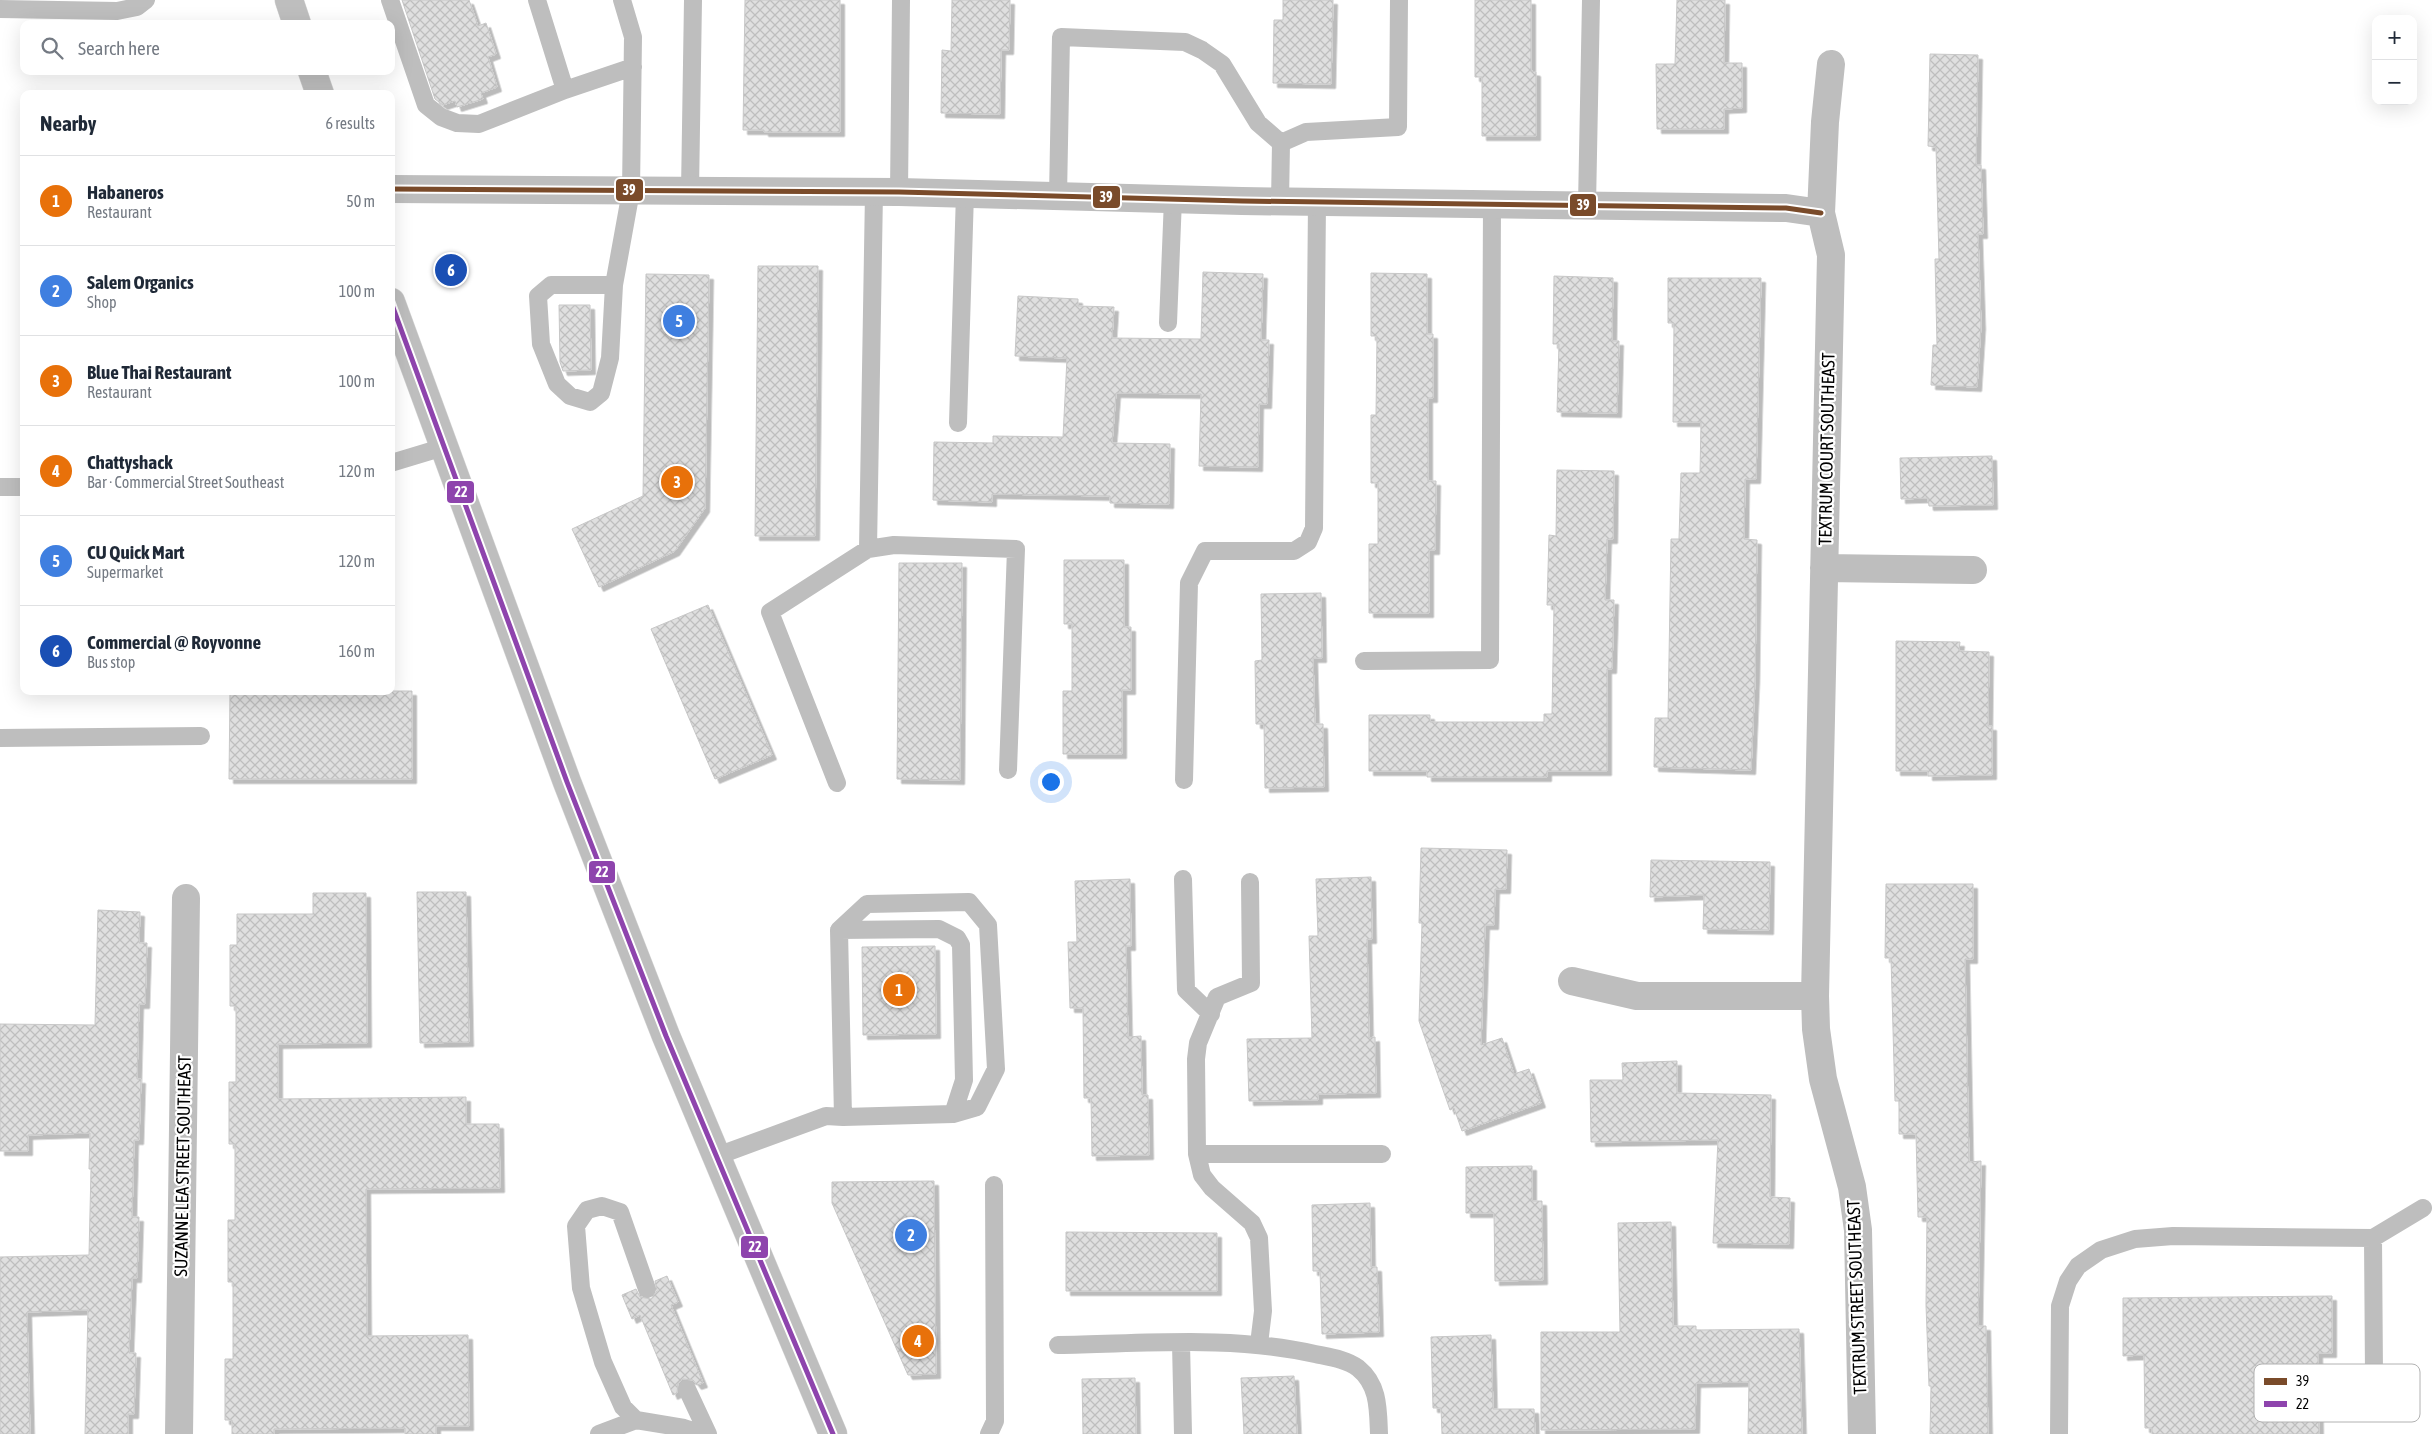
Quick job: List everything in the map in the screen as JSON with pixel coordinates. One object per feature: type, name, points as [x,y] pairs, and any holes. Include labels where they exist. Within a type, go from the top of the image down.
[{"type":"street","points":[[289,0],[296,20]]},
{"type":"street","name":"TEXTRUM COURT SOUTHEAST","points":[[1819,835],[1831,255],[1821,212],[1825,122],[1831,64]]},
{"type":"street","points":[[313,75],[319,90]]},
{"type":"street","points":[[395,189],[965,193],[1280,202],[1786,208],[1821,212]]},
{"type":"street","points":[[395,313],[567,782],[666,1036],[833,1434]]},
{"type":"street","points":[[1824,568],[1973,570]]},
{"type":"street","name":"TEXTRUM STREET SOUTHEAST","points":[[1819,835],[1815,996],[1816,1029],[1823,1078],[1852,1187],[1858,1230],[1862,1434]]},
{"type":"street","name":"SUZANNE LEA STREET SOUTHEAST","points":[[180,1434],[186,898]]},
{"type":"street","points":[[1572,981],[1637,996],[1815,996]]},
{"type":"lane","points":[[0,9],[117,11],[138,7],[146,0]]},
{"type":"lane","points":[[390,0],[426,105],[440,117],[457,123],[479,124],[565,90],[633,67]]},
{"type":"lane","points":[[537,0],[565,90]]},
{"type":"lane","points":[[614,285],[551,285],[538,296],[541,344],[557,384],[570,396],[590,402],[601,393],[610,358],[614,285],[631,191],[633,37],[622,0]]},
{"type":"lane","points":[[690,191],[693,0]]},
{"type":"lane","points":[[868,549],[886,192],[901,0]]},
{"type":"lane","points":[[1281,143],[1306,132],[1398,127],[1399,0]]},
{"type":"lane","points":[[1587,205],[1591,0]]},
{"type":"lane","points":[[1058,196],[1061,38],[1185,42],[1202,50],[1222,64],[1258,123],[1281,143],[1280,202]]},
{"type":"lane","points":[[958,423],[965,193]]},
{"type":"lane","points":[[1168,323],[1173,199]]},
{"type":"lane","points":[[1184,780],[1189,583],[1205,551],[1294,551],[1308,542],[1314,528],[1317,202]]},
{"type":"lane","points":[[1364,661],[1490,660],[1492,204]]},
{"type":"lane","points":[[395,462],[444,447]]},
{"type":"lane","points":[[0,487],[20,486]]},
{"type":"lane","points":[[837,783],[770,612],[868,549],[894,545],[1016,549],[1008,770]]},
{"type":"lane","points":[[0,738],[201,736]]},
{"type":"lane","points":[[1182,880],[1186,990],[1211,1014]]},
{"type":"lane","points":[[1250,882],[1251,983],[1217,997],[1198,1043],[1196,1059],[1197,1154],[1202,1175],[1212,1188],[1252,1223],[1259,1238],[1263,1311],[1259,1344]]},
{"type":"lane","points":[[717,1156],[826,1116],[843,1117],[953,1114],[977,1107],[996,1070],[988,925],[969,902],[867,904],[839,930],[843,1117]]},
{"type":"lane","points":[[839,930],[939,929],[957,938],[961,945],[964,1080],[953,1114]]},
{"type":"lane","points":[[1197,1154],[1382,1154]]},
{"type":"lane","points":[[990,1434],[995,1421],[994,1185]]},
{"type":"lane","points":[[636,1420],[623,1407],[603,1362],[581,1288],[576,1226],[587,1210],[602,1206],[620,1212],[647,1289]]},
{"type":"lane","points":[[2059,1434],[2060,1306],[2068,1281],[2078,1266],[2101,1250],[2135,1239],[2173,1236],[2372,1238],[2423,1208]]},
{"type":"lane","points":[[2372,1238],[2374,1364]]},
{"type":"lane","points":[[1181,1343],[1184,1434]]},
{"type":"lane","points":[[1058,1345],[1259,1344],[1338,1359],[1357,1368],[1372,1384],[1378,1402],[1379,1434]]},
{"type":"lane","points":[[687,1389],[708,1434]]},
{"type":"lane","points":[[599,1434],[636,1420],[684,1428],[703,1434]]},
{"type":"building","points":[[402,0],[469,0],[478,26],[486,23],[496,54],[488,57],[497,87],[481,93],[483,99],[457,107],[455,101],[443,105],[435,99]]},
{"type":"building","points":[[745,0],[840,0],[840,132],[764,132],[764,130],[743,130]]},
{"type":"building","points":[[952,0],[1010,0],[1009,50],[1001,50],[1000,114],[941,113],[942,50],[951,51]]},
{"type":"building","points":[[1283,0],[1333,0],[1331,84],[1273,83],[1274,20],[1283,20]]},
{"type":"building","points":[[1475,0],[1531,0],[1531,71],[1536,72],[1536,136],[1482,136],[1482,77],[1475,77]]},
{"type":"building","points":[[1677,0],[1725,0],[1724,63],[1742,63],[1742,108],[1724,109],[1724,129],[1657,129],[1656,64],[1675,64]]},
{"type":"building","points":[[1930,54],[1978,55],[1976,165],[1981,165],[1983,234],[1978,234],[1981,325],[1977,387],[1931,385],[1933,345],[1937,345],[1935,259],[1939,259],[1936,147],[1928,146]]},
{"type":"building","points":[[758,266],[818,266],[815,536],[755,536]]},
{"type":"building","points":[[1203,272],[1263,274],[1261,340],[1269,340],[1267,404],[1259,404],[1258,467],[1199,466],[1201,394],[1116,393],[1112,443],[1170,444],[1169,504],[1110,503],[1110,496],[992,494],[992,502],[933,500],[934,442],[993,443],[993,436],[1063,437],[1067,358],[1015,356],[1018,296],[1078,299],[1078,306],[1114,307],[1112,338],[1201,339]]},
{"type":"building","points":[[1371,273],[1427,274],[1427,334],[1433,334],[1433,398],[1428,398],[1428,481],[1436,481],[1435,550],[1429,550],[1429,613],[1369,613],[1369,544],[1378,544],[1378,483],[1371,483],[1371,415],[1376,415],[1377,336],[1371,336]]},
{"type":"building","points":[[646,274],[709,275],[705,508],[675,551],[599,587],[572,529],[643,496]]},
{"type":"building","points":[[1554,276],[1613,278],[1612,341],[1619,341],[1617,413],[1557,412],[1559,344],[1553,344]]},
{"type":"building","points":[[1668,278],[1761,278],[1756,479],[1745,479],[1744,539],[1757,540],[1755,679],[1751,770],[1654,767],[1655,718],[1668,718],[1671,539],[1679,539],[1681,473],[1700,473],[1701,422],[1673,422],[1674,323],[1668,323]]},
{"type":"building","points":[[559,305],[590,305],[591,370],[563,371],[560,362]]},
{"type":"building","points":[[1992,456],[1993,505],[1929,506],[1928,498],[1901,499],[1900,458]]},
{"type":"building","points":[[1557,470],[1614,471],[1613,539],[1607,539],[1605,600],[1614,600],[1612,669],[1607,669],[1607,771],[1547,771],[1547,777],[1427,777],[1427,771],[1369,771],[1369,715],[1430,715],[1430,722],[1544,722],[1544,714],[1552,714],[1554,605],[1547,605],[1549,535],[1556,536]]},
{"type":"building","points":[[1064,560],[1124,560],[1124,627],[1131,627],[1131,690],[1122,690],[1122,754],[1063,754],[1063,691],[1072,691],[1072,624],[1064,624]]},
{"type":"building","points":[[899,563],[962,563],[960,780],[897,779]]},
{"type":"building","points":[[1321,593],[1322,658],[1313,658],[1315,724],[1323,724],[1324,787],[1265,788],[1264,724],[1256,724],[1255,661],[1262,660],[1261,594]]},
{"type":"building","points":[[708,605],[772,755],[715,779],[651,629]]},
{"type":"building","points":[[1896,641],[1960,642],[1959,651],[1989,652],[1988,726],[1992,726],[1992,775],[1928,776],[1928,771],[1896,771]]},
{"type":"building","points":[[395,691],[412,691],[412,779],[229,779],[230,695],[395,695]]},
{"type":"building","points":[[1421,848],[1507,850],[1506,889],[1495,889],[1494,925],[1485,925],[1481,1045],[1502,1038],[1514,1074],[1529,1069],[1541,1103],[1462,1131],[1454,1108],[1450,1110],[1419,1021],[1422,923],[1419,923]]},
{"type":"building","points":[[1651,860],[1770,862],[1769,930],[1703,929],[1704,895],[1650,897]]},
{"type":"building","points":[[1371,877],[1372,939],[1367,939],[1369,1038],[1375,1037],[1376,1093],[1318,1094],[1318,1100],[1249,1101],[1247,1039],[1312,1038],[1309,936],[1318,936],[1316,879]]},
{"type":"building","points":[[1130,879],[1131,946],[1126,946],[1128,1037],[1141,1036],[1142,1095],[1148,1095],[1149,1155],[1092,1156],[1091,1098],[1084,1098],[1083,1008],[1070,1008],[1068,942],[1077,942],[1075,881]]},
{"type":"building","points":[[1886,884],[1973,884],[1973,959],[1965,959],[1969,1162],[1981,1161],[1978,1326],[1986,1326],[1988,1434],[1930,1434],[1931,1386],[1929,1386],[1926,1305],[1927,1217],[1918,1217],[1916,1134],[1899,1134],[1899,1101],[1895,1101],[1891,958],[1885,958]]},
{"type":"building","points":[[417,892],[466,892],[469,1042],[420,1043]]},
{"type":"building","points":[[313,893],[366,893],[367,1043],[278,1044],[278,1099],[466,1097],[466,1124],[499,1124],[500,1188],[366,1189],[367,1336],[468,1335],[469,1426],[436,1426],[436,1434],[405,1434],[405,1428],[274,1429],[274,1434],[232,1434],[232,1420],[225,1420],[225,1359],[233,1359],[233,1282],[228,1282],[228,1220],[235,1220],[235,1144],[229,1144],[229,1082],[236,1082],[236,1006],[230,1006],[230,945],[237,945],[237,914],[313,914]]},
{"type":"building","points":[[98,910],[140,912],[139,943],[147,943],[145,1004],[139,1004],[137,1079],[141,1079],[139,1140],[134,1140],[132,1217],[139,1217],[137,1278],[132,1278],[129,1353],[136,1353],[134,1414],[128,1414],[128,1434],[85,1434],[88,1310],[27,1312],[30,1434],[0,1434],[0,1257],[89,1255],[91,1169],[89,1169],[90,1133],[28,1135],[28,1151],[0,1151],[0,1024],[95,1025]]},
{"type":"building","points":[[935,946],[936,1034],[863,1035],[862,947]]},
{"type":"building","points":[[1677,1061],[1677,1093],[1771,1095],[1770,1197],[1790,1198],[1789,1244],[1713,1243],[1718,1140],[1591,1142],[1590,1080],[1623,1080],[1622,1063]]},
{"type":"building","points":[[1532,1166],[1532,1201],[1542,1201],[1543,1280],[1495,1281],[1494,1213],[1466,1213],[1466,1167]]},
{"type":"building","points":[[934,1181],[936,1374],[908,1375],[832,1203],[832,1182]]},
{"type":"building","points":[[1370,1203],[1371,1267],[1377,1267],[1379,1332],[1322,1334],[1320,1271],[1313,1271],[1312,1205]]},
{"type":"building","points":[[1671,1222],[1673,1326],[1696,1326],[1696,1330],[1799,1329],[1802,1434],[1748,1434],[1749,1382],[1696,1383],[1695,1429],[1541,1430],[1541,1332],[1620,1332],[1618,1223]]},
{"type":"building","points":[[1066,1232],[1217,1233],[1217,1291],[1066,1291]]},
{"type":"building","points":[[667,1276],[678,1302],[671,1305],[703,1383],[697,1385],[693,1380],[683,1379],[678,1383],[677,1393],[673,1395],[640,1315],[632,1319],[622,1295],[636,1289],[640,1297],[651,1299],[657,1291],[655,1281]]},
{"type":"building","points":[[2332,1296],[2332,1353],[2318,1353],[2318,1364],[2254,1364],[2254,1422],[2319,1422],[2319,1434],[2152,1434],[2152,1428],[2145,1428],[2144,1355],[2123,1356],[2123,1298]]},
{"type":"building","points":[[1491,1335],[1493,1409],[1534,1409],[1535,1434],[1442,1434],[1441,1408],[1433,1408],[1431,1337]]},
{"type":"building","points":[[1294,1376],[1297,1434],[1244,1434],[1241,1378]]},
{"type":"building","points":[[1135,1378],[1136,1434],[1083,1434],[1082,1379]]},
{"type":"transit line","name":"39","points":[[395,189],[899,192],[1242,201],[1786,208],[1821,213]]},
{"type":"transit line","name":"22","points":[[395,313],[567,782],[666,1036],[833,1434]]},
{"type":"place","name":"Commercial @ Royvonne","points":[[451,270]]},
{"type":"place","name":"CU Quick Mart","points":[[679,321]]},
{"type":"place","name":"Blue Thai Restaurant","points":[[677,482]]},
{"type":"place","name":"Habaneros","points":[[899,990]]},
{"type":"place","name":"Salem Organics","points":[[911,1235]]},
{"type":"place","name":"Chattyshack","points":[[918,1341]]}]
